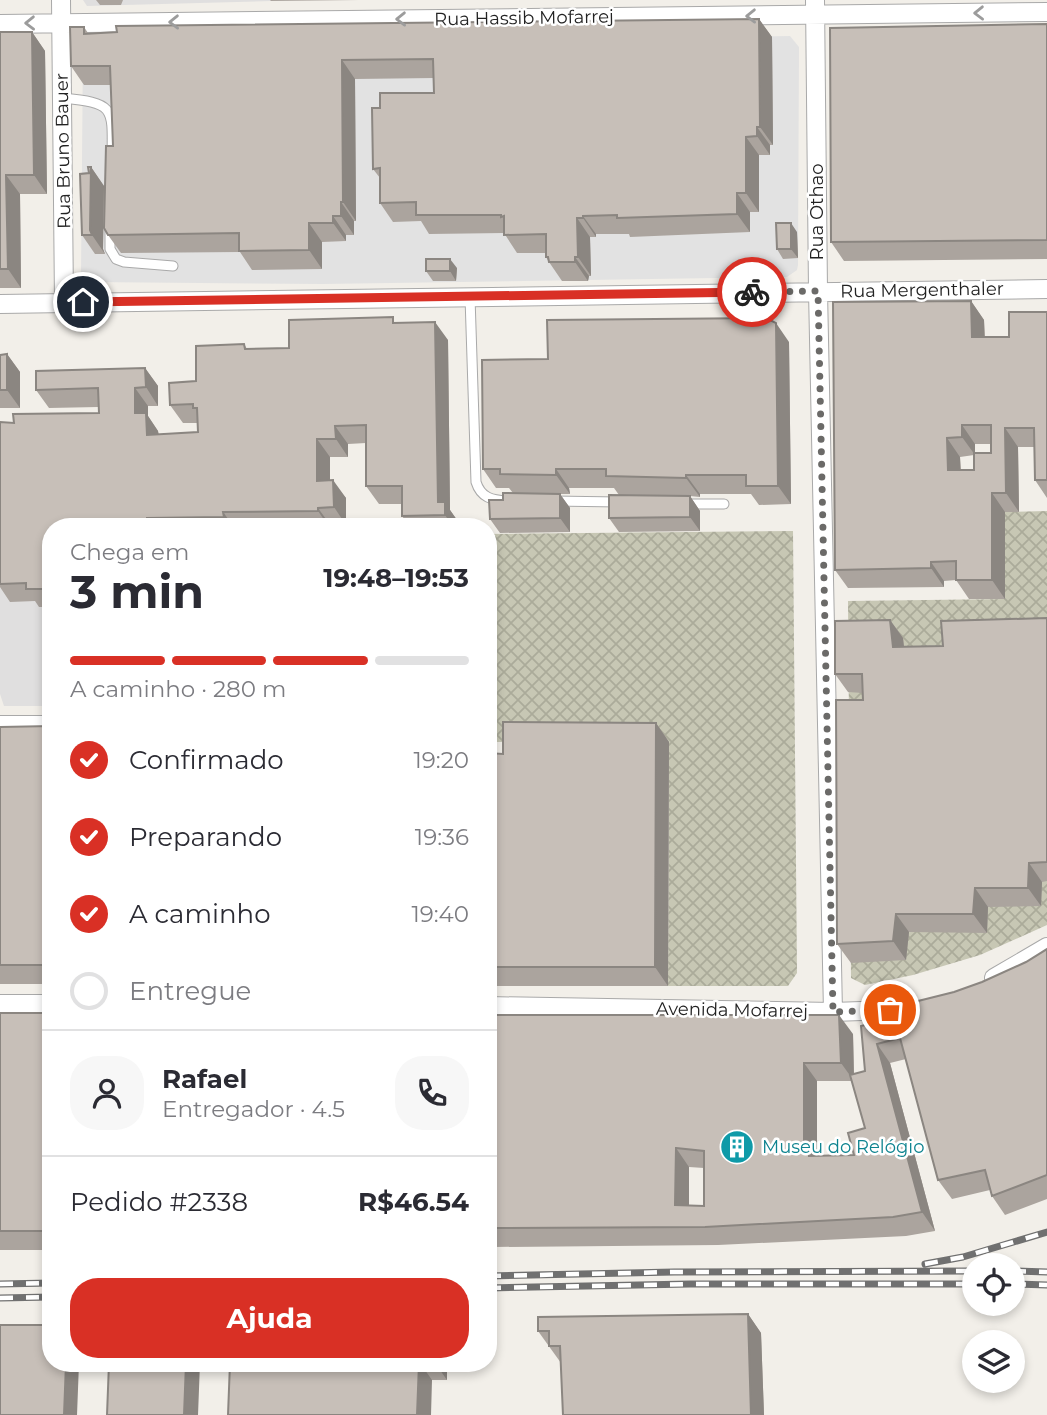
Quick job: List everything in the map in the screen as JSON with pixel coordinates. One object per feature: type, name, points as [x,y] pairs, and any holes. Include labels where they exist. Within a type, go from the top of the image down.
[{"type":"street","name":"Rua Bruno Bauer","points":[[61,0],[64,302]]},
{"type":"street","name":"Rua Hassib Mofarrej","points":[[0,24],[815,8],[1047,12]]},
{"type":"street","name":"Rua Othao","points":[[815,8],[833,1012]]},
{"type":"street","name":"Rua Mergenthaler","points":[[0,304],[1047,289]]},
{"type":"street","points":[[0,725],[42,724]]},
{"type":"street","points":[[983,982],[995,978],[1047,947]]},
{"type":"street","name":"Avenida Mofarrej","points":[[497,1006],[833,1012],[890,1010],[926,1001]]},
{"type":"street","points":[[0,1004],[42,1004]]},
{"type":"lane","points":[[62,98],[94,101],[109,112],[113,119],[112,171]]},
{"type":"lane","points":[[111,210],[110,249],[116,259],[173,266]]},
{"type":"lane","points":[[470,297],[476,482],[479,491],[493,500],[520,501]]},
{"type":"lane","points":[[548,501],[629,503]]},
{"type":"lane","points":[[670,503],[724,504]]},
{"type":"shaded area","points":[[83,0],[271,0],[271,1],[87,6]]},
{"type":"shaded area","points":[[790,36],[799,47],[798,265],[797,270],[787,277],[322,284],[88,282],[81,277],[83,46]]},
{"type":"shaded area","points":[[1047,511],[1047,925],[980,955],[913,975],[865,985],[851,978],[848,601],[1005,599],[1005,512]]},
{"type":"shaded area","points":[[793,531],[797,973],[788,986],[668,986],[669,742],[497,742],[497,534]]},
{"type":"shaded area","points":[[42,544],[42,706],[4,706],[0,694],[0,545]]},
{"type":"building","points":[[759,19],[760,127],[757,127],[757,136],[746,137],[746,193],[737,193],[737,214],[617,218],[617,215],[583,216],[577,218],[578,257],[575,257],[575,262],[549,262],[546,257],[546,234],[504,235],[504,216],[501,215],[416,215],[416,202],[380,203],[380,168],[373,169],[372,108],[380,108],[380,93],[434,93],[433,59],[342,60],[341,216],[333,216],[333,223],[309,223],[309,250],[239,251],[239,233],[108,235],[104,228],[106,146],[113,146],[110,66],[71,66],[70,27],[84,27],[84,34],[117,32],[116,26]]},
{"type":"building","points":[[1047,24],[1047,240],[831,242],[830,28]]},
{"type":"building","points":[[0,32],[32,32],[34,175],[6,175],[8,269],[0,269]]},
{"type":"building","points":[[88,167],[91,167],[92,235],[82,235],[80,174],[89,173]]},
{"type":"building","points":[[776,223],[791,223],[791,249],[777,249]]},
{"type":"building","points":[[426,259],[450,259],[450,271],[426,271]]},
{"type":"building","points":[[971,301],[972,337],[1009,337],[1009,312],[1047,312],[1047,480],[1035,480],[1034,428],[1005,428],[1006,493],[992,493],[992,580],[956,580],[956,561],[931,562],[931,568],[835,570],[833,302]],"holes":[[[962,425],[991,425],[991,453],[974,453],[974,470],[948,470],[947,438],[962,437]]]},
{"type":"building","points":[[393,317],[393,323],[435,322],[438,502],[445,502],[445,515],[402,516],[402,486],[366,486],[366,425],[335,426],[336,439],[317,439],[317,481],[333,480],[334,507],[318,508],[318,511],[223,512],[224,517],[42,518],[42,589],[26,589],[26,583],[0,584],[0,422],[14,423],[13,414],[99,413],[98,388],[36,390],[36,371],[145,368],[146,387],[135,388],[135,413],[146,413],[147,435],[198,432],[197,408],[193,408],[193,404],[170,405],[169,383],[196,381],[196,346],[244,344],[245,349],[289,348],[289,320]]},
{"type":"building","points":[[766,318],[776,323],[778,486],[746,486],[746,475],[686,475],[686,478],[606,476],[606,469],[556,469],[556,475],[500,474],[500,469],[483,469],[482,360],[548,359],[547,320]]},
{"type":"building","points":[[7,354],[7,390],[0,390],[0,355]]},
{"type":"building","points":[[503,493],[560,494],[560,518],[490,518],[489,500],[503,500]]},
{"type":"building","points":[[609,495],[690,496],[690,517],[609,518]]},
{"type":"building","points":[[1047,618],[1047,862],[1029,863],[1028,888],[975,888],[973,914],[896,914],[893,941],[837,944],[836,700],[863,700],[862,674],[835,674],[835,621],[890,620],[893,647],[943,646],[941,621]]},
{"type":"building","points":[[503,722],[656,723],[655,967],[497,967],[497,754],[503,754]]},
{"type":"building","points":[[42,726],[42,965],[0,965],[0,727]]},
{"type":"building","points":[[1047,949],[1047,1175],[992,1196],[985,1170],[938,1180],[900,1038],[877,1044],[922,1212],[893,1217],[705,1227],[497,1228],[497,1015],[839,1015],[841,1063],[804,1063],[804,1152],[809,1151],[809,1156],[854,1155],[848,1133],[865,1128],[850,1075],[865,1071],[861,1026],[881,1021],[878,1011],[954,992],[982,982]],"holes":[[[676,1148],[704,1151],[704,1206],[675,1205]]]},
{"type":"building","points":[[0,1013],[42,1013],[42,1231],[0,1231]]},
{"type":"building","points":[[748,1314],[751,1415],[563,1415],[560,1346],[549,1346],[549,1331],[538,1331],[538,1317]]},
{"type":"building","points":[[0,1325],[42,1325],[42,1372],[66,1372],[64,1415],[0,1415]]},
{"type":"building","points":[[109,1372],[186,1372],[184,1415],[107,1415]]},
{"type":"building","points":[[230,1372],[419,1372],[417,1415],[228,1415]]},
{"type":"railway","points":[[925,1264],[963,1257],[1047,1232]]},
{"type":"railway","points":[[497,1276],[962,1271]]},
{"type":"railway","points":[[1025,1271],[1047,1272]]},
{"type":"railway","points":[[0,1284],[42,1283]]},
{"type":"railway","points":[[497,1288],[690,1284],[962,1284]]},
{"type":"railway","points":[[1025,1284],[1047,1285]]},
{"type":"railway","points":[[0,1298],[42,1297]]},
{"type":"way so far","points":[[752,292],[818,291],[833,1012],[890,1010]]},
{"type":"place","name":"Museu do Relógio","points":[[737,1147]]},
{"type":"route","points":[[83,302],[752,292]]}]
